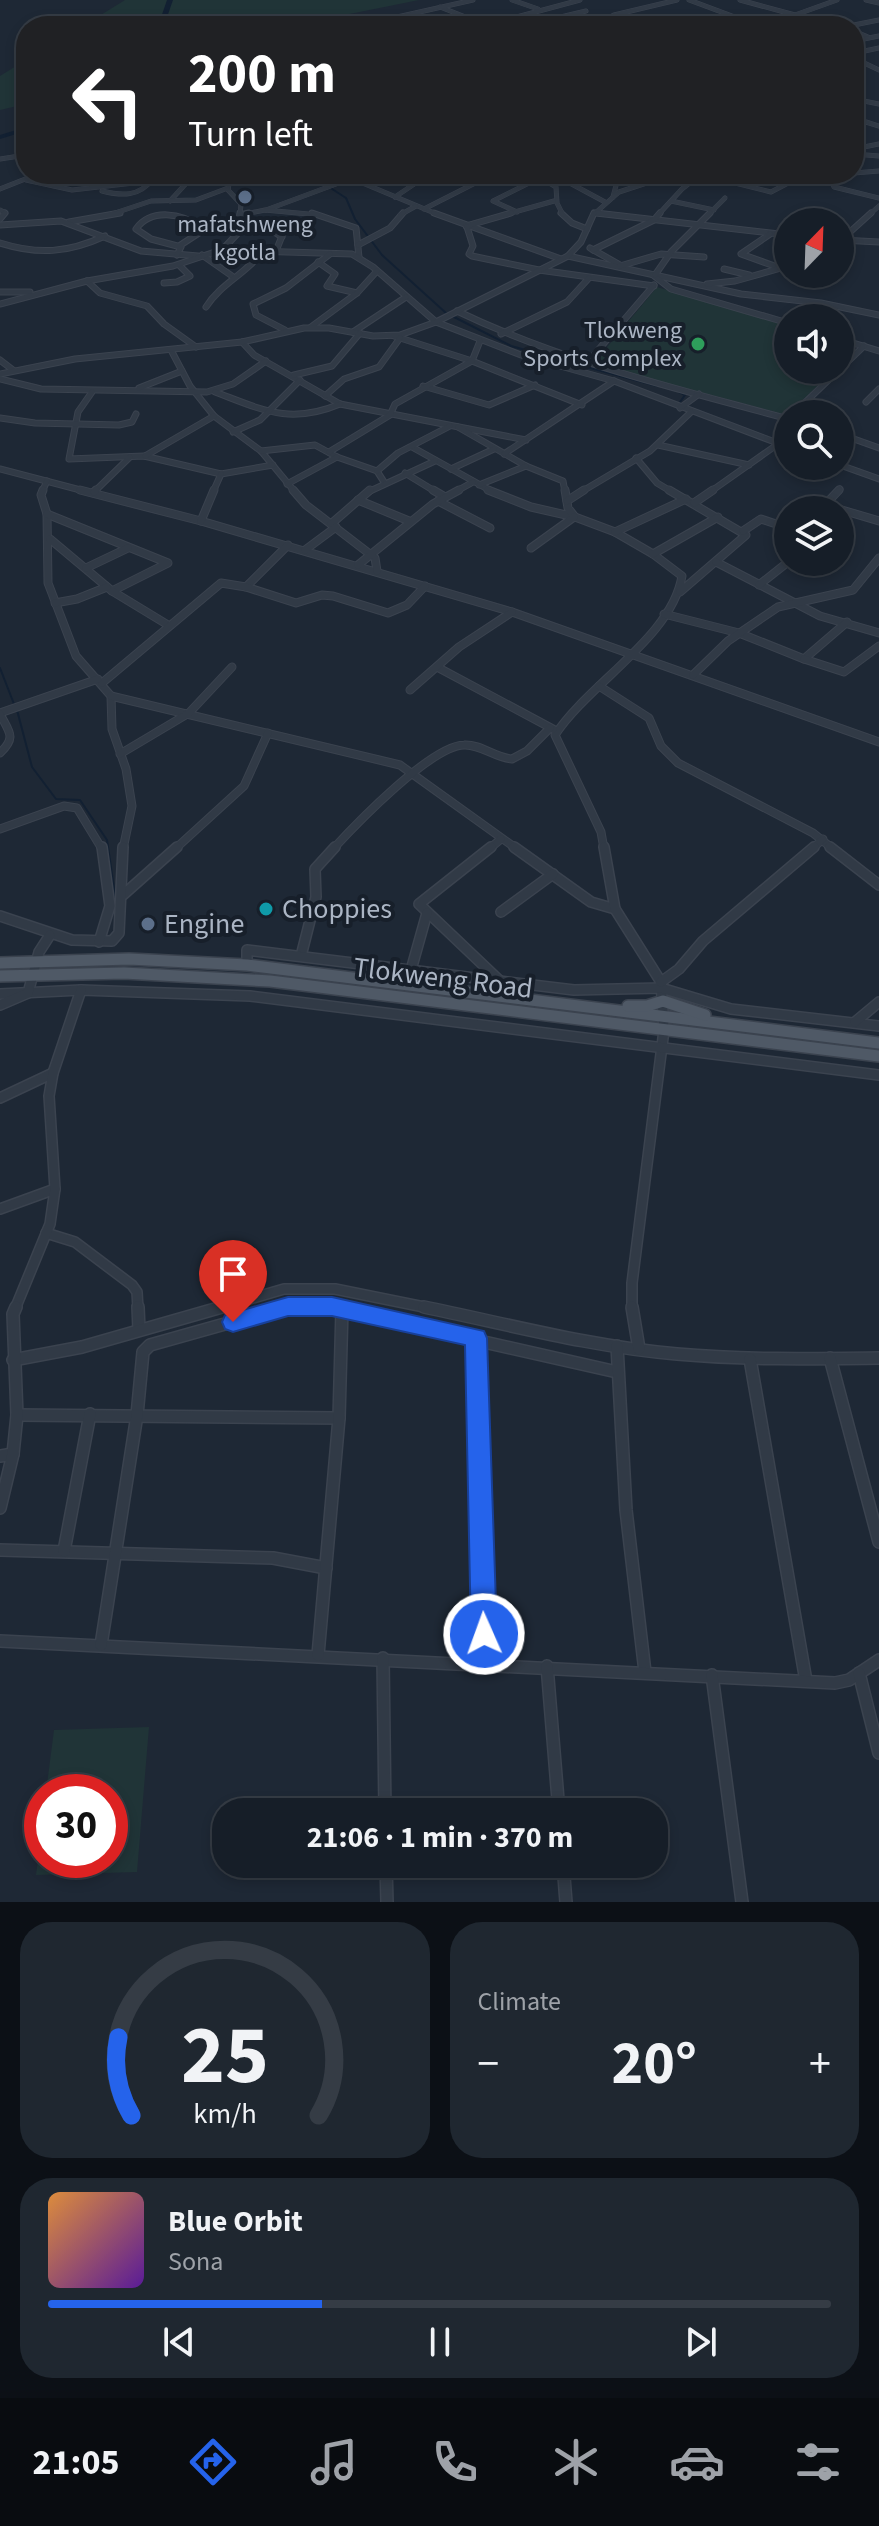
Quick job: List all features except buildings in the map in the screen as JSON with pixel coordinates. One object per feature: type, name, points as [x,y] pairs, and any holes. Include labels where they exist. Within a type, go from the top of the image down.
[{"type":"main road","name":"Tlokweng Road","points":[[0,963],[129,959],[247,965],[879,1043]]},
{"type":"main road","name":"Tlokweng Road","points":[[0,976],[168,974],[270,981],[879,1056]]},
{"type":"main road","points":[[598,1008],[647,1006],[663,1001],[682,1010],[738,1024]]},
{"type":"street","points":[[402,16],[473,0]]},
{"type":"street","points":[[512,0],[541,10]]},
{"type":"street","points":[[520,16],[580,0]]},
{"type":"street","points":[[660,0],[668,2]]},
{"type":"street","points":[[614,16],[687,0],[731,16]]},
{"type":"street","points":[[740,0],[795,15],[837,0]]},
{"type":"street","points":[[866,0],[879,3]]},
{"type":"street","points":[[439,7],[463,16]]},
{"type":"street","points":[[566,16],[586,11]]},
{"type":"street","points":[[620,13],[627,16]]},
{"type":"street","points":[[864,36],[869,38]]},
{"type":"street","points":[[864,39],[879,36]]},
{"type":"street","points":[[37,184],[54,190],[97,190],[131,184]]},
{"type":"street","points":[[97,190],[113,195],[129,195],[146,190],[150,184]]},
{"type":"street","points":[[170,201],[186,184]]},
{"type":"street","points":[[0,222],[68,222],[122,213],[147,202],[196,200],[228,188],[230,184]]},
{"type":"street","points":[[240,215],[265,210],[334,184]]},
{"type":"street","points":[[364,184],[466,227],[565,258],[619,266],[655,279],[671,289],[774,319]]},
{"type":"street","points":[[395,197],[414,184]]},
{"type":"street","points":[[519,212],[493,201],[533,184]]},
{"type":"street","points":[[552,184],[556,187],[554,201],[560,214],[587,229]]},
{"type":"street","points":[[572,184],[605,202]]},
{"type":"street","points":[[613,197],[616,184]]},
{"type":"street","points":[[393,336],[436,322],[565,258],[583,244],[594,213],[605,202],[643,184]]},
{"type":"street","points":[[593,250],[654,220],[689,184]]},
{"type":"street","points":[[739,184],[771,192],[786,184]]},
{"type":"street","points":[[832,184],[834,187],[879,198]]},
{"type":"street","points":[[424,209],[474,185]]},
{"type":"street","points":[[221,250],[239,232],[241,204],[228,188]]},
{"type":"street","points":[[575,371],[655,279],[671,252],[725,198]]},
{"type":"street","points":[[466,227],[554,201]]},
{"type":"street","points":[[671,201],[714,210]]},
{"type":"street","points":[[358,245],[390,228],[400,215],[416,206]]},
{"type":"street","points":[[854,228],[879,206]]},
{"type":"street","points":[[0,210],[5,213],[0,222]]},
{"type":"street","points":[[265,210],[319,214],[352,225],[356,228],[359,257]]},
{"type":"street","points":[[594,213],[774,234]]},
{"type":"street","points":[[162,215],[195,221],[200,227],[199,233],[179,246],[145,236],[136,229],[149,217],[162,215]]},
{"type":"street","points":[[68,222],[141,251],[201,255],[232,276]]},
{"type":"street","points":[[466,227],[473,246],[469,255],[539,270],[589,278],[655,279],[821,303],[879,315]]},
{"type":"street","points":[[770,234],[741,254],[774,264]]},
{"type":"street","points":[[0,243],[32,253],[50,254],[87,247],[105,236]]},
{"type":"street","points":[[276,251],[282,237]]},
{"type":"street","points":[[854,241],[879,242]]},
{"type":"street","points":[[583,244],[619,266]]},
{"type":"street","points":[[177,255],[182,249],[179,246]]},
{"type":"street","points":[[0,304],[87,281],[179,265],[221,250],[331,253],[359,257],[436,322],[480,341],[614,381],[774,443]]},
{"type":"street","points":[[206,307],[213,293],[232,276],[257,261],[263,250]]},
{"type":"street","points":[[619,266],[641,257],[671,252],[704,257]]},
{"type":"street","points":[[285,330],[256,315],[253,304],[286,288],[331,253]]},
{"type":"street","points":[[318,262],[335,274],[327,286],[357,293]]},
{"type":"street","points":[[164,283],[177,282],[190,276],[179,265]]},
{"type":"street","points":[[724,269],[754,276]]},
{"type":"street","points":[[311,327],[357,293],[377,271]]},
{"type":"street","points":[[699,285],[735,281],[774,271]]},
{"type":"street","points":[[501,334],[567,302],[589,278]]},
{"type":"street","points":[[87,281],[100,293],[147,306],[164,324],[197,347]]},
{"type":"street","points":[[731,292],[735,281]]},
{"type":"street","points":[[0,292],[39,292]]},
{"type":"street","points":[[233,432],[260,420],[297,378],[329,368],[356,333],[406,297]]},
{"type":"street","points":[[457,311],[501,334],[585,363],[774,415]]},
{"type":"street","points":[[0,377],[13,370],[75,359],[242,342],[285,330],[311,327],[400,338],[472,361],[582,405]]},
{"type":"street","points":[[325,396],[344,379],[379,367],[400,338]]},
{"type":"street","points":[[390,415],[391,407],[423,386],[472,361],[480,341]]},
{"type":"street","points":[[242,342],[254,355],[340,404],[526,440]]},
{"type":"street","points":[[854,343],[879,351]]},
{"type":"street","points":[[854,356],[864,346]]},
{"type":"street","points":[[171,350],[195,392],[214,416],[261,451],[306,505],[370,554],[378,563],[377,571]]},
{"type":"street","points":[[0,360],[13,370]]},
{"type":"street","points":[[0,377],[41,389],[214,392],[235,385],[254,367],[266,361]]},
{"type":"street","points":[[134,390],[182,371]]},
{"type":"street","points":[[504,454],[614,381]]},
{"type":"street","points":[[808,400],[825,384]]},
{"type":"street","points":[[423,386],[489,405],[535,385]]},
{"type":"street","points":[[866,402],[879,389]]},
{"type":"street","points":[[92,392],[78,412],[69,459],[144,456],[221,474],[273,465]]},
{"type":"street","points":[[214,392],[267,411],[309,417],[340,404]]},
{"type":"street","points":[[680,408],[699,394]]},
{"type":"street","points":[[567,501],[658,445],[691,412]]},
{"type":"street","points":[[0,418],[35,423],[129,424],[136,414]]},
{"type":"street","points":[[329,452],[390,415]]},
{"type":"street","points":[[144,456],[169,444],[194,424],[214,416]]},
{"type":"street","points":[[377,471],[385,462],[454,427]]},
{"type":"street","points":[[454,427],[526,466],[564,482],[568,508],[575,517]]},
{"type":"street","points":[[854,439],[879,448]]},
{"type":"street","points":[[261,451],[307,444],[377,471],[384,482]]},
{"type":"street","points":[[658,445],[749,465]]},
{"type":"street","points":[[412,447],[476,484],[535,510],[575,517],[615,532],[680,573],[683,582],[680,592]]},
{"type":"street","points":[[694,503],[774,447]]},
{"type":"street","points":[[451,469],[494,449]]},
{"type":"street","points":[[94,492],[130,457]]},
{"type":"street","points":[[287,484],[337,457]]},
{"type":"street","points":[[301,956],[316,897],[315,869],[414,772],[461,745],[506,758],[520,757],[631,653],[680,592],[746,537],[743,531],[657,483],[636,458]]},
{"type":"street","points":[[305,550],[358,500],[384,482],[435,461]]},
{"type":"street","points":[[358,565],[409,521],[441,499],[526,466]]},
{"type":"street","points":[[0,469],[288,545],[512,612],[879,742]]},
{"type":"street","points":[[854,470],[879,479]]},
{"type":"street","points":[[405,473],[490,528]]},
{"type":"street","points":[[201,521],[221,474]]},
{"type":"street","points":[[0,916],[50,935],[99,942],[112,941],[119,933],[122,862],[132,806],[112,729],[111,696],[76,656],[48,583],[50,539],[41,495],[47,481]]},
{"type":"street","points":[[834,496],[840,489]]},
{"type":"street","points":[[615,532],[686,499]]},
{"type":"street","points":[[358,500],[409,521]]},
{"type":"street","points":[[47,514],[164,560],[168,565],[110,589],[55,603]]},
{"type":"street","points":[[854,515],[879,521]]},
{"type":"street","points":[[531,548],[575,517]]},
{"type":"street","points":[[653,554],[718,517]]},
{"type":"street","points":[[743,531],[761,519],[774,523]]},
{"type":"street","points":[[50,539],[110,589],[168,625]]},
{"type":"street","points":[[246,587],[288,545]]},
{"type":"street","points":[[86,568],[128,548]]},
{"type":"street","points":[[693,675],[739,633],[791,603],[853,590],[879,558]]},
{"type":"street","points":[[716,562],[820,616],[879,633]]},
{"type":"street","points":[[759,585],[774,573]]},
{"type":"street","points":[[0,753],[10,744],[11,737],[0,714],[100,681],[218,584],[246,587],[296,603],[329,595],[388,613],[407,605],[425,586]]},
{"type":"street","points":[[410,690],[459,647],[512,612]]},
{"type":"street","points":[[664,614],[739,633],[844,672],[879,646]]},
{"type":"street","points":[[804,659],[847,622]]},
{"type":"street","points":[[120,754],[189,713],[232,667]]},
{"type":"street","points":[[437,667],[553,729],[557,745],[601,832],[615,909],[661,985],[664,1030],[659,1048],[632,1283],[632,1314],[639,1349]]},
{"type":"street","points":[[599,686],[649,718],[661,746],[678,763],[823,839],[879,885]]},
{"type":"street","points":[[111,696],[395,763],[414,772],[501,839],[591,902],[615,909]]},
{"type":"street","points":[[123,895],[244,786],[268,733]]},
{"type":"street","points":[[0,829],[64,806],[75,806],[101,844],[106,865],[110,906],[99,942]]},
{"type":"street","points":[[500,981],[419,905],[420,899],[501,839]]},
{"type":"street","points":[[661,985],[703,941],[823,839]]},
{"type":"street","points":[[106,865],[122,862]]},
{"type":"street","points":[[501,912],[553,874]]},
{"type":"street","points":[[411,970],[427,913]]},
{"type":"street","points":[[0,1005],[28,993],[39,952],[50,935]]},
{"type":"street","points":[[247,965],[247,950],[598,992],[661,985],[731,1009],[879,1026]]},
{"type":"street","points":[[0,1508],[13,1454],[17,1415],[13,1314],[46,1233],[55,1189],[49,1096],[53,1073],[81,990]]},
{"type":"street","points":[[0,994],[81,990],[250,996],[879,1075]]},
{"type":"street","points":[[855,1022],[879,1002]]},
{"type":"street","points":[[0,1098],[53,1073]]},
{"type":"street","points":[[0,1209],[55,1189]]},
{"type":"street","points":[[46,1233],[75,1242],[132,1285],[137,1292],[139,1330]]},
{"type":"street","points":[[13,1360],[82,1347],[284,1289],[335,1289],[639,1349],[750,1359],[879,1358]]},
{"type":"street","points":[[101,1645],[137,1415],[143,1352],[150,1345],[288,1306],[342,1309],[617,1372]]},
{"type":"street","points":[[318,1655],[339,1418],[342,1309]]},
{"type":"street","points":[[476,1338],[485,1663]]},
{"type":"street","points":[[617,1346],[626,1510],[645,1672]]},
{"type":"street","points":[[830,1358],[879,1542]]},
{"type":"street","points":[[750,1359],[806,1681]]},
{"type":"street","points":[[64,1551],[90,1414]]},
{"type":"street","points":[[17,1415],[339,1418]]},
{"type":"street","points":[[0,1456],[13,1454]]},
{"type":"street","points":[[0,1550],[273,1558],[326,1568]]},
{"type":"street","points":[[0,1641],[843,1682],[879,1660]]},
{"type":"street","points":[[383,1658],[385,1798]]},
{"type":"street","points":[[547,1666],[558,1798]]},
{"type":"street","points":[[859,1673],[879,1753]]},
{"type":"street","points":[[712,1675],[742,1902]]},
{"type":"street","points":[[386,1878],[387,1902]]},
{"type":"street","points":[[564,1878],[566,1902]]},
{"type":"green space","points":[[125,0],[419,0],[340,16],[99,16]]},
{"type":"green space","points":[[16,66],[16,106],[0,110],[0,76]]},
{"type":"green space","name":"Tlokweng Sports Complex","points":[[657,287],[774,322],[774,384],[819,384],[803,400],[774,400],[774,412],[593,364]]},
{"type":"green space","points":[[149,1727],[137,1872],[128,1872],[128,1774],[48,1774],[54,1730]]},
{"type":"waterway","points":[[164,16],[170,0]]},
{"type":"waterway","points":[[0,137],[16,132]]},
{"type":"waterway","points":[[323,184],[346,198],[355,219],[382,255],[446,313]]},
{"type":"waterway","points":[[452,316],[511,346],[576,364]]},
{"type":"waterway","points":[[583,366],[657,386]]},
{"type":"waterway","points":[[679,392],[685,395],[680,402]]},
{"type":"waterway","points":[[0,668],[14,704]]},
{"type":"waterway","points":[[17,710],[32,767],[56,799],[80,800],[107,840],[116,902],[111,918]]},
{"type":"place","name":"mafatshweng kgotla","points":[[245,197]]},
{"type":"place","name":"Tlokweng Sports Complex","points":[[698,344]]},
{"type":"place","name":"Choppies","points":[[266,909]]},
{"type":"place","name":"Engine","points":[[148,924]]},
{"type":"route","points":[[233,1322],[288,1306],[332,1307],[476,1338],[484,1634]]}]
